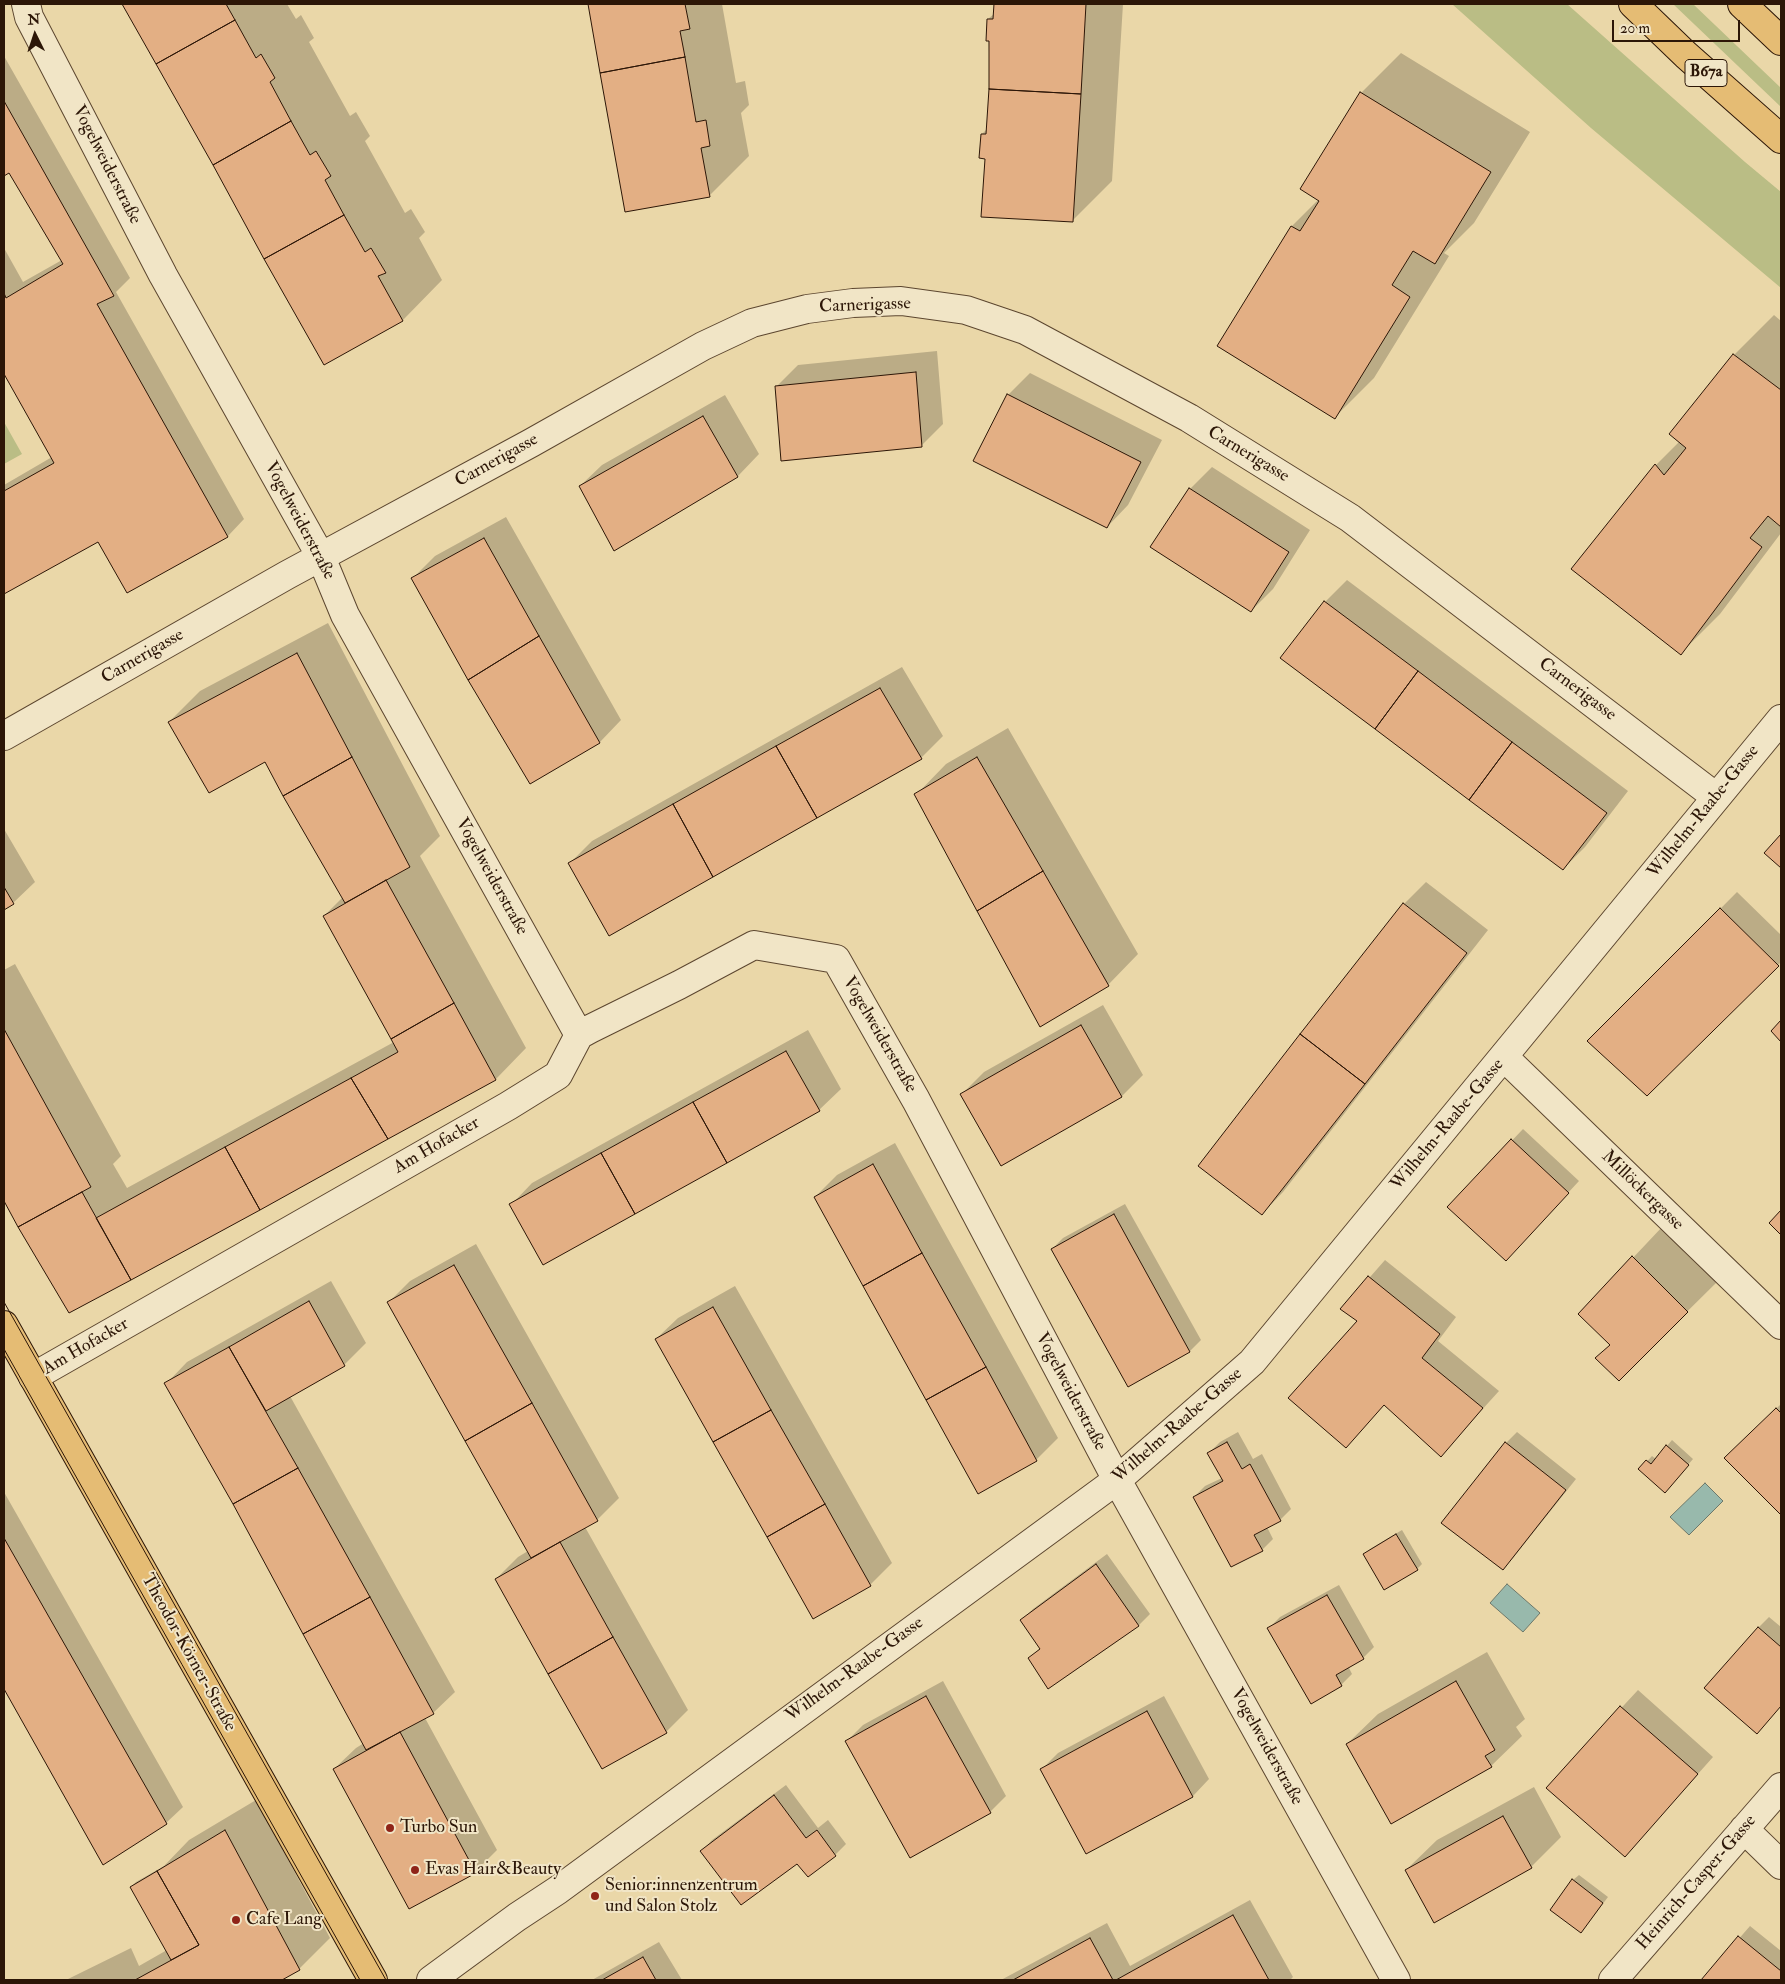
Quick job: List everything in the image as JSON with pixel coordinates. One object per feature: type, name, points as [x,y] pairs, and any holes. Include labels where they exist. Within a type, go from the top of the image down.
[{"type":"main road","name":"B67a","points":[[1634,4],[1686,55],[1781,139]]},
{"type":"main road","points":[[1742,4],[1781,41]]},
{"type":"main road","name":"Theodor-Körner-Straße","points":[[4,1325],[373,1980]]},
{"type":"street","name":"Vogelweiderstraße","points":[[26,4],[29,17],[163,274],[321,557],[345,615],[578,1036],[754,945],[836,959],[909,1087],[1116,1480],[1396,1980]]},
{"type":"street","name":"Carnerigasse","points":[[4,736],[286,575],[539,438],[703,346],[752,323],[807,309],[853,303],[901,301],[966,310],[1025,330],[1188,418],[1350,518],[1716,797]]},
{"type":"street","name":"Wilhelm-Raabe-Gasse","points":[[431,1980],[517,1917],[558,1890],[1116,1480],[1252,1362],[1781,719]]},
{"type":"street","name":"Am Hofacker","points":[[33,1377],[517,1101],[558,1075],[578,1036]]},
{"type":"street","name":"Millöckergasse","points":[[1504,1057],[1781,1325]]},
{"type":"street","name":"Heinrich-Casper-Gasse","points":[[1613,1980],[1781,1787]]},
{"type":"street","points":[[1744,1829],[1781,1865]]},
{"type":"green space","points":[[1452,4],[1567,4],[1781,192],[1781,288],[1591,128]]},
{"type":"green space","points":[[1673,4],[1693,4],[1781,88],[1781,107]]},
{"type":"green space","points":[[4,422],[22,454],[4,464]]},
{"type":"shaded area","points":[[1705,1483],[1723,1501],[1689,1535],[1670,1517]]},
{"type":"shaded area","points":[[1507,1584],[1540,1613],[1523,1632],[1490,1603]]},
{"type":"building","points":[[122,4],[226,4],[235,20],[156,64]]},
{"type":"building","points":[[588,4],[685,4],[690,29],[680,31],[685,57],[600,73]]},
{"type":"building","points":[[994,4],[1086,4],[1081,94],[989,89],[989,41],[986,41],[987,19],[993,19]]},
{"type":"building","points":[[235,20],[256,58],[261,54],[275,78],[270,82],[291,121],[213,165],[156,64]]},
{"type":"building","points":[[685,57],[696,122],[706,120],[710,146],[701,148],[710,197],[625,212],[600,73]]},
{"type":"building","points":[[989,89],[1081,94],[1073,222],[981,217],[985,159],[979,158],[981,134],[986,134]]},
{"type":"building","points":[[1360,92],[1491,172],[1435,264],[1413,251],[1392,285],[1410,297],[1335,419],[1217,346],[1291,226],[1300,231],[1319,201],[1300,189]]},
{"type":"building","points":[[4,101],[114,296],[97,304],[228,537],[127,593],[98,542],[4,594],[4,491],[54,463],[4,374],[4,293],[6,298],[63,264],[9,173],[4,176]]},
{"type":"building","points":[[291,121],[310,155],[316,151],[331,176],[325,180],[344,215],[264,259],[213,165]]},
{"type":"building","points":[[344,215],[365,252],[371,248],[386,273],[378,276],[403,321],[324,365],[264,259]]},
{"type":"building","points":[[1733,354],[1781,390],[1781,527],[1768,516],[1750,538],[1762,547],[1681,655],[1571,569],[1655,464],[1664,475],[1686,448],[1669,434]]},
{"type":"building","points":[[916,372],[922,447],[781,461],[775,386]]},
{"type":"building","points":[[1007,394],[1141,462],[1107,528],[973,461]]},
{"type":"building","points":[[703,416],[738,477],[614,551],[579,486]]},
{"type":"building","points":[[1189,488],[1289,552],[1251,612],[1150,547]]},
{"type":"building","points":[[484,538],[539,636],[468,680],[411,578]]},
{"type":"building","points":[[1324,601],[1418,671],[1375,729],[1280,658]]},
{"type":"building","points":[[539,636],[600,743],[530,784],[468,680]]},
{"type":"building","points":[[297,653],[352,757],[283,796],[265,762],[209,793],[168,722]]},
{"type":"building","points":[[1418,671],[1512,742],[1469,800],[1375,729]]},
{"type":"building","points":[[880,688],[922,759],[817,818],[776,746]]},
{"type":"building","points":[[1512,742],[1607,813],[1563,870],[1469,800]]},
{"type":"building","points":[[776,746],[817,818],[713,877],[673,804]]},
{"type":"building","points":[[352,757],[410,867],[345,903],[283,796]]},
{"type":"building","points":[[977,757],[1043,871],[977,911],[914,794]]},
{"type":"building","points":[[673,804],[713,877],[609,936],[568,863]]},
{"type":"building","points":[[1781,834],[1781,868],[1764,853]]},
{"type":"building","points":[[1043,871],[1109,986],[1040,1027],[977,911]]},
{"type":"building","points":[[386,880],[454,1003],[391,1039],[323,916]]},
{"type":"building","points":[[4,887],[14,904],[4,910]]},
{"type":"building","points":[[1403,903],[1467,953],[1365,1084],[1300,1034]]},
{"type":"building","points":[[1720,908],[1779,966],[1647,1096],[1587,1041]]},
{"type":"building","points":[[454,1003],[496,1080],[388,1139],[351,1078],[398,1052],[391,1039]]},
{"type":"building","points":[[1781,1020],[1781,1042],[1771,1031]]},
{"type":"building","points":[[1081,1025],[1122,1097],[1001,1166],[960,1094]]},
{"type":"building","points":[[4,1029],[91,1187],[18,1227],[4,1201]]},
{"type":"building","points":[[1300,1034],[1365,1084],[1262,1215],[1198,1166]]},
{"type":"building","points":[[786,1051],[820,1111],[727,1163],[693,1102]]},
{"type":"building","points":[[351,1078],[388,1139],[260,1210],[225,1147]]},
{"type":"building","points":[[693,1102],[727,1163],[635,1214],[601,1153]]},
{"type":"building","points":[[1511,1139],[1569,1193],[1506,1261],[1447,1207]]},
{"type":"building","points":[[225,1147],[260,1210],[131,1280],[96,1218]]},
{"type":"building","points":[[601,1153],[635,1214],[543,1265],[509,1204]]},
{"type":"building","points":[[873,1164],[922,1253],[863,1286],[814,1197]]},
{"type":"building","points":[[82,1192],[131,1280],[69,1313],[18,1227]]},
{"type":"building","points":[[1781,1210],[1781,1235],[1769,1223]]},
{"type":"building","points":[[1114,1214],[1190,1352],[1128,1387],[1051,1249]]},
{"type":"building","points":[[922,1253],[986,1367],[926,1400],[863,1286]]},
{"type":"building","points":[[1632,1256],[1688,1312],[1619,1381],[1595,1358],[1610,1345],[1578,1314]]},
{"type":"building","points":[[454,1265],[532,1403],[465,1441],[387,1302]]},
{"type":"building","points":[[1368,1276],[1440,1334],[1422,1358],[1483,1408],[1441,1457],[1384,1405],[1346,1448],[1288,1398],[1357,1321],[1340,1309]]},
{"type":"building","points":[[309,1301],[345,1366],[266,1411],[229,1347]]},
{"type":"building","points":[[713,1307],[771,1410],[713,1442],[655,1339]]},
{"type":"building","points":[[229,1347],[298,1468],[233,1504],[164,1383]]},
{"type":"building","points":[[986,1367],[1037,1461],[978,1494],[926,1400]]},
{"type":"building","points":[[532,1403],[598,1521],[531,1558],[465,1441]]},
{"type":"building","points":[[1776,1408],[1781,1413],[1781,1515],[1724,1458]]},
{"type":"building","points":[[771,1410],[825,1504],[767,1537],[713,1442]]},
{"type":"building","points":[[1227,1442],[1242,1469],[1250,1464],[1281,1521],[1254,1535],[1263,1551],[1231,1567],[1193,1497],[1223,1481],[1207,1453]]},
{"type":"building","points":[[1505,1442],[1566,1490],[1503,1570],[1441,1523]]},
{"type":"building","points":[[1666,1445],[1689,1465],[1665,1493],[1638,1469],[1646,1460],[1651,1464]]},
{"type":"building","points":[[298,1468],[370,1597],[303,1634],[233,1504]]},
{"type":"building","points":[[825,1504],[871,1586],[813,1619],[767,1537]]},
{"type":"building","points":[[1396,1534],[1418,1570],[1384,1590],[1363,1554]]},
{"type":"building","points":[[4,1538],[167,1824],[103,1865],[4,1689]]},
{"type":"building","points":[[560,1542],[613,1637],[548,1674],[495,1579]]},
{"type":"building","points":[[1096,1564],[1139,1626],[1048,1689],[1028,1658],[1040,1649],[1020,1620]]},
{"type":"building","points":[[1327,1595],[1364,1659],[1336,1675],[1342,1686],[1311,1704],[1267,1628]]},
{"type":"building","points":[[370,1597],[434,1714],[366,1750],[303,1634]]},
{"type":"building","points":[[1758,1627],[1781,1647],[1781,1706],[1757,1734],[1704,1688]]},
{"type":"building","points":[[613,1637],[667,1733],[602,1769],[548,1674]]},
{"type":"building","points":[[1456,1681],[1495,1750],[1485,1756],[1492,1767],[1391,1824],[1346,1744]]},
{"type":"building","points":[[926,1696],[991,1813],[910,1858],[845,1741]]},
{"type":"building","points":[[1620,1706],[1698,1774],[1625,1857],[1546,1788]]},
{"type":"building","points":[[1147,1711],[1193,1797],[1086,1854],[1040,1769]]},
{"type":"building","points":[[400,1732],[476,1873],[409,1909],[333,1769]]},
{"type":"building","points":[[774,1795],[806,1838],[817,1830],[836,1856],[808,1877],[797,1864],[741,1905],[700,1851]]},
{"type":"building","points":[[1503,1816],[1532,1868],[1434,1923],[1405,1870]]},
{"type":"building","points":[[225,1830],[300,1970],[282,1980],[135,1980],[199,1945],[157,1871]]},
{"type":"building","points":[[157,1871],[199,1945],[171,1960],[130,1887]]},
{"type":"building","points":[[1572,1879],[1603,1903],[1581,1933],[1550,1910]]},
{"type":"building","points":[[1233,1915],[1269,1980],[1116,1980]]},
{"type":"building","points":[[1738,1936],[1781,1971],[1781,1980],[1701,1980]]},
{"type":"building","points":[[1090,1938],[1113,1980],[1013,1980]]},
{"type":"building","points":[[643,1957],[656,1980],[602,1980]]},
{"type":"tram line","points":[[4,1302],[386,1980]]},
{"type":"tram line","points":[[4,1349],[360,1980]]},
{"type":"place","name":"Turbo Sun","points":[[390,1828]]},
{"type":"place","name":"Evas Hair&Beauty","points":[[415,1870]]},
{"type":"place","name":"Senior:innenzentrum und Salon Stolz","points":[[595,1896]]},
{"type":"place","name":"Cafe Lang","points":[[236,1920]]}]
